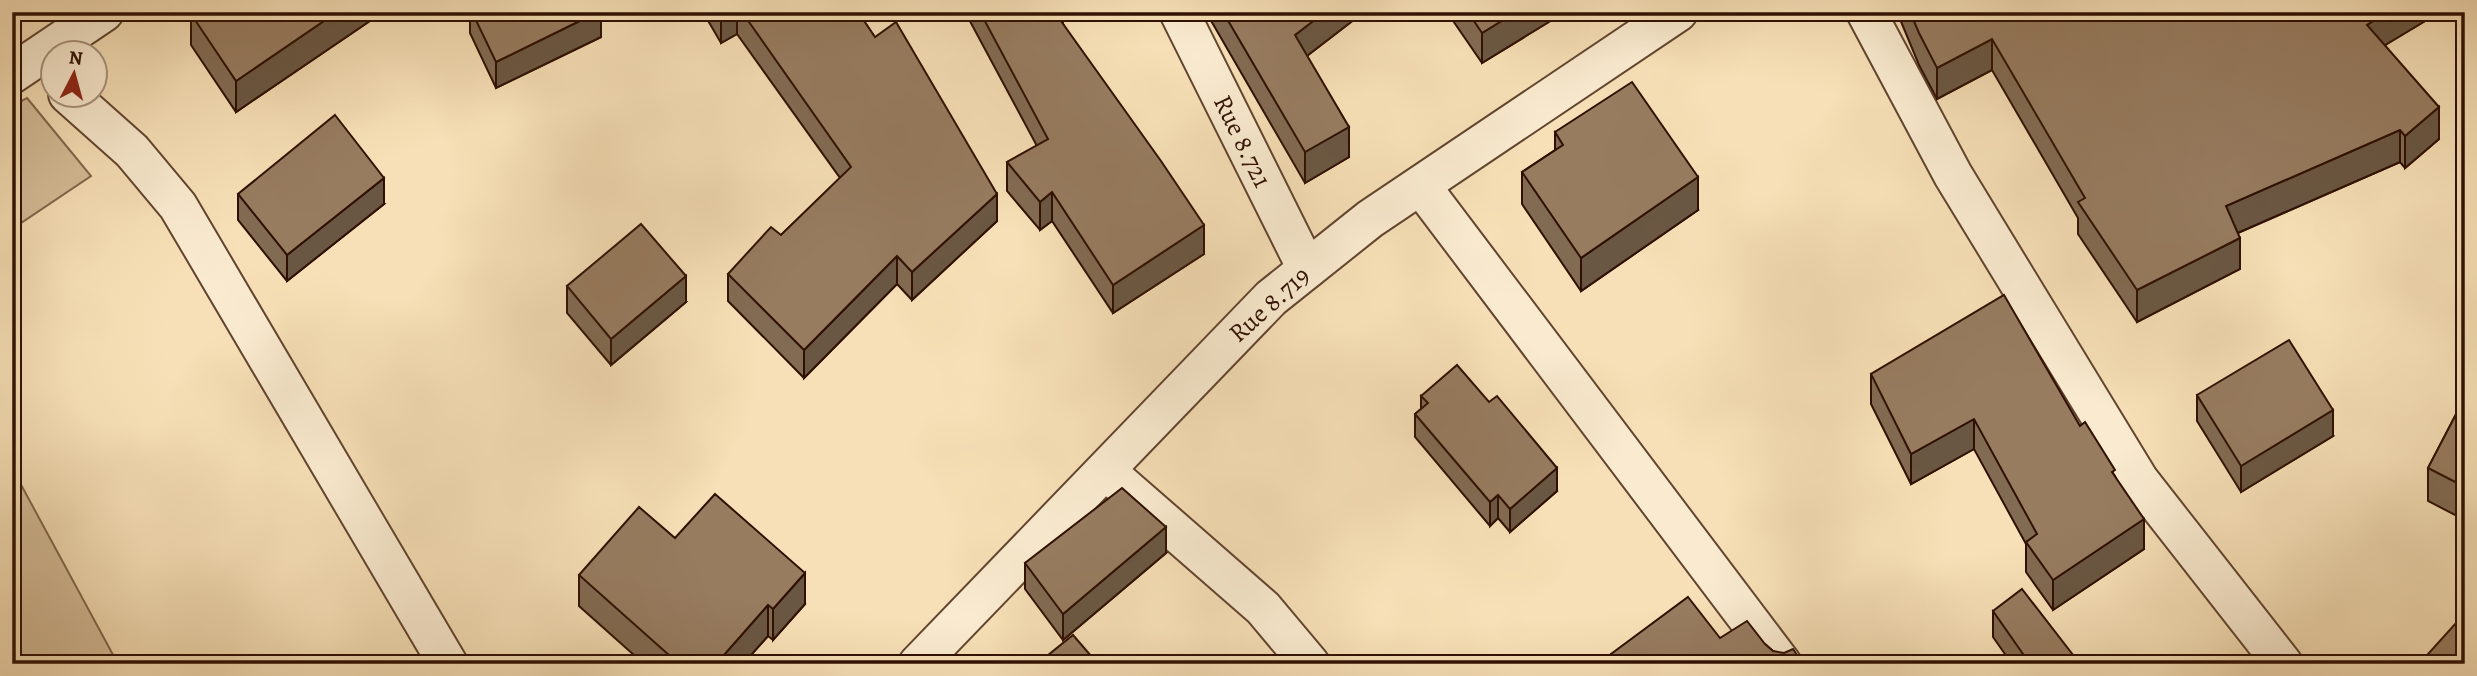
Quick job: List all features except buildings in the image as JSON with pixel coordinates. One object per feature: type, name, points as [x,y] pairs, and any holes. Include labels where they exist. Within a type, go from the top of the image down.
[{"type":"street","points":[[32,72],[104,12]]},
{"type":"street","name":"Rue 8.721","points":[[1179,12],[1307,269]]},
{"type":"street","name":"Rue 8.719","points":[[918,664],[1262,307],[1370,219],[1678,12]]},
{"type":"street","points":[[1866,12],[1953,176],[2139,480],[2283,664]]},
{"type":"street","points":[[84,108],[132,151],[178,206],[448,664]]},
{"type":"street","points":[[1421,186],[1782,664]]},
{"type":"street","points":[[1106,471],[1263,608],[1310,664]]},
{"type":"shaded area","points":[[27,98],[91,176],[12,229],[12,106]]},
{"type":"shaded area","points":[[12,468],[118,664],[12,664]]}]
